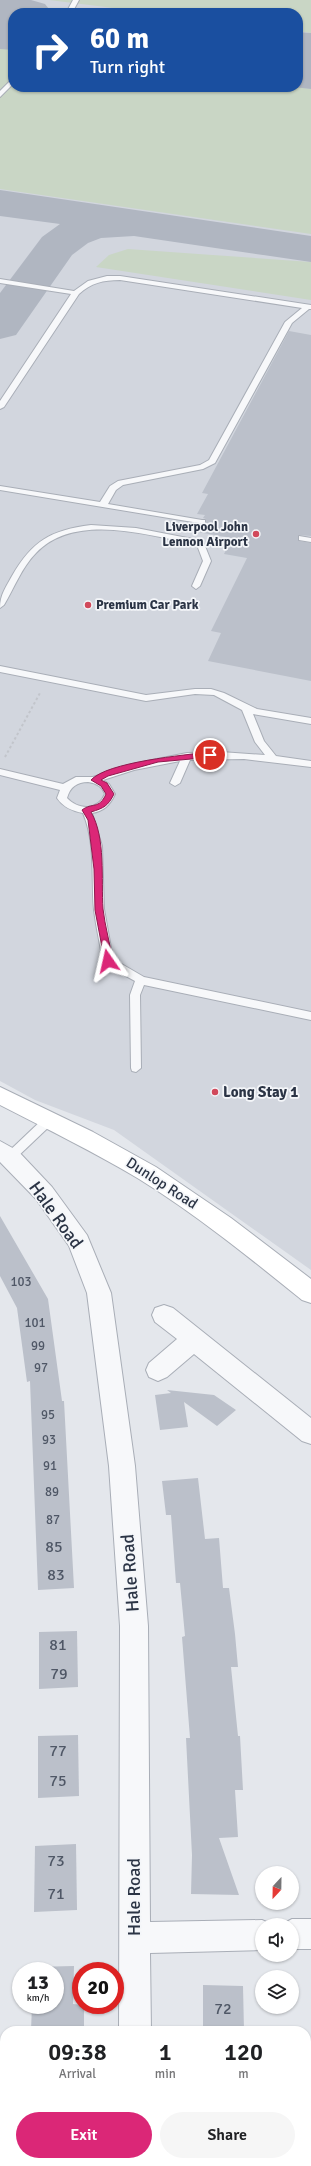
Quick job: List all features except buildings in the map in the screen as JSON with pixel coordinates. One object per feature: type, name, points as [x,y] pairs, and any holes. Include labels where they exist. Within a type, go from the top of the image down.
[{"type":"street","name":"Dunlop Road","points":[[0,1095],[120,1157],[167,1185],[228,1227],[311,1293]]},
{"type":"street","name":"Hale Road","points":[[5,1154],[44,1193],[80,1242],[99,1293],[122,1466],[134,1626],[135,2026]]},
{"type":"street","points":[[164,1315],[311,1433]]},
{"type":"street","points":[[158,1370],[194,1339]]},
{"type":"street","points":[[299,1934],[311,1934]]},
{"type":"street","points":[[134,1938],[255,1935]]},
{"type":"lane","points":[[0,95],[8,86]]},
{"type":"lane","points":[[0,407],[76,293],[91,282],[108,277],[120,278],[310,307]]},
{"type":"lane","points":[[0,281],[76,293]]},
{"type":"lane","points":[[103,505],[113,488],[121,483],[194,470],[203,467],[212,461],[289,322],[310,307]]},
{"type":"lane","points":[[0,488],[202,522]]},
{"type":"lane","points":[[0,605],[32,552],[57,533],[84,528],[115,528],[200,543],[208,561],[196,586]]},
{"type":"lane","points":[[0,669],[134,696],[160,698],[197,691],[211,692],[226,696],[246,709],[311,721]]},
{"type":"lane","points":[[246,709],[260,742],[272,757]]},
{"type":"lane","points":[[175,784],[187,756]]},
{"type":"lane","points":[[95,780],[105,774],[158,760],[187,756],[272,757],[311,764]]},
{"type":"lane","points":[[0,772],[65,788]]},
{"type":"lane","points":[[76,780],[95,780],[104,784],[108,789],[109,798],[100,807],[78,810],[65,803],[62,798],[65,788],[76,780]]},
{"type":"lane","points":[[86,810],[92,820],[98,869],[99,910],[108,961],[141,980],[311,1016]]},
{"type":"lane","points":[[136,1068],[135,995],[141,980]]},
{"type":"lane","points":[[5,1154],[49,1120]]},
{"type":"path","points":[[4,759],[44,688]]},
{"type":"shaded area","name":"Liverpool John Lennon Airport","points":[[0,0],[311,0],[311,1270],[114,1130],[35,1100],[0,1081]]},
{"type":"green space","points":[[49,0],[311,0],[311,33],[303,32],[303,8],[114,8]]},
{"type":"green space","points":[[0,48],[8,49],[8,92],[303,92],[303,88],[311,89],[311,234],[0,189]]},
{"type":"green space","points":[[128,249],[311,262],[311,300],[96,267],[109,255]]},
{"type":"taxiway","points":[[303,61],[311,62]]},
{"type":"taxiway","points":[[0,203],[311,249]]},
{"type":"taxiway","points":[[0,325],[57,246],[73,234],[82,230],[110,224],[130,224]]},
{"type":"runway","points":[[0,22],[8,23]]},
{"type":"runway","points":[[303,60],[311,61]]},
{"type":"place","name":"Liverpool John Lennon Airport","points":[[256,534]]},
{"type":"place","name":"Premium Car Park","points":[[88,605]]},
{"type":"place","name":"Long Stay 1","points":[[215,1092]]},
{"type":"route","points":[[108,961],[99,910],[98,869],[92,820],[86,810],[100,807],[106,803],[110,794],[104,784],[95,780],[105,774],[158,760],[187,756],[210,755]]}]
